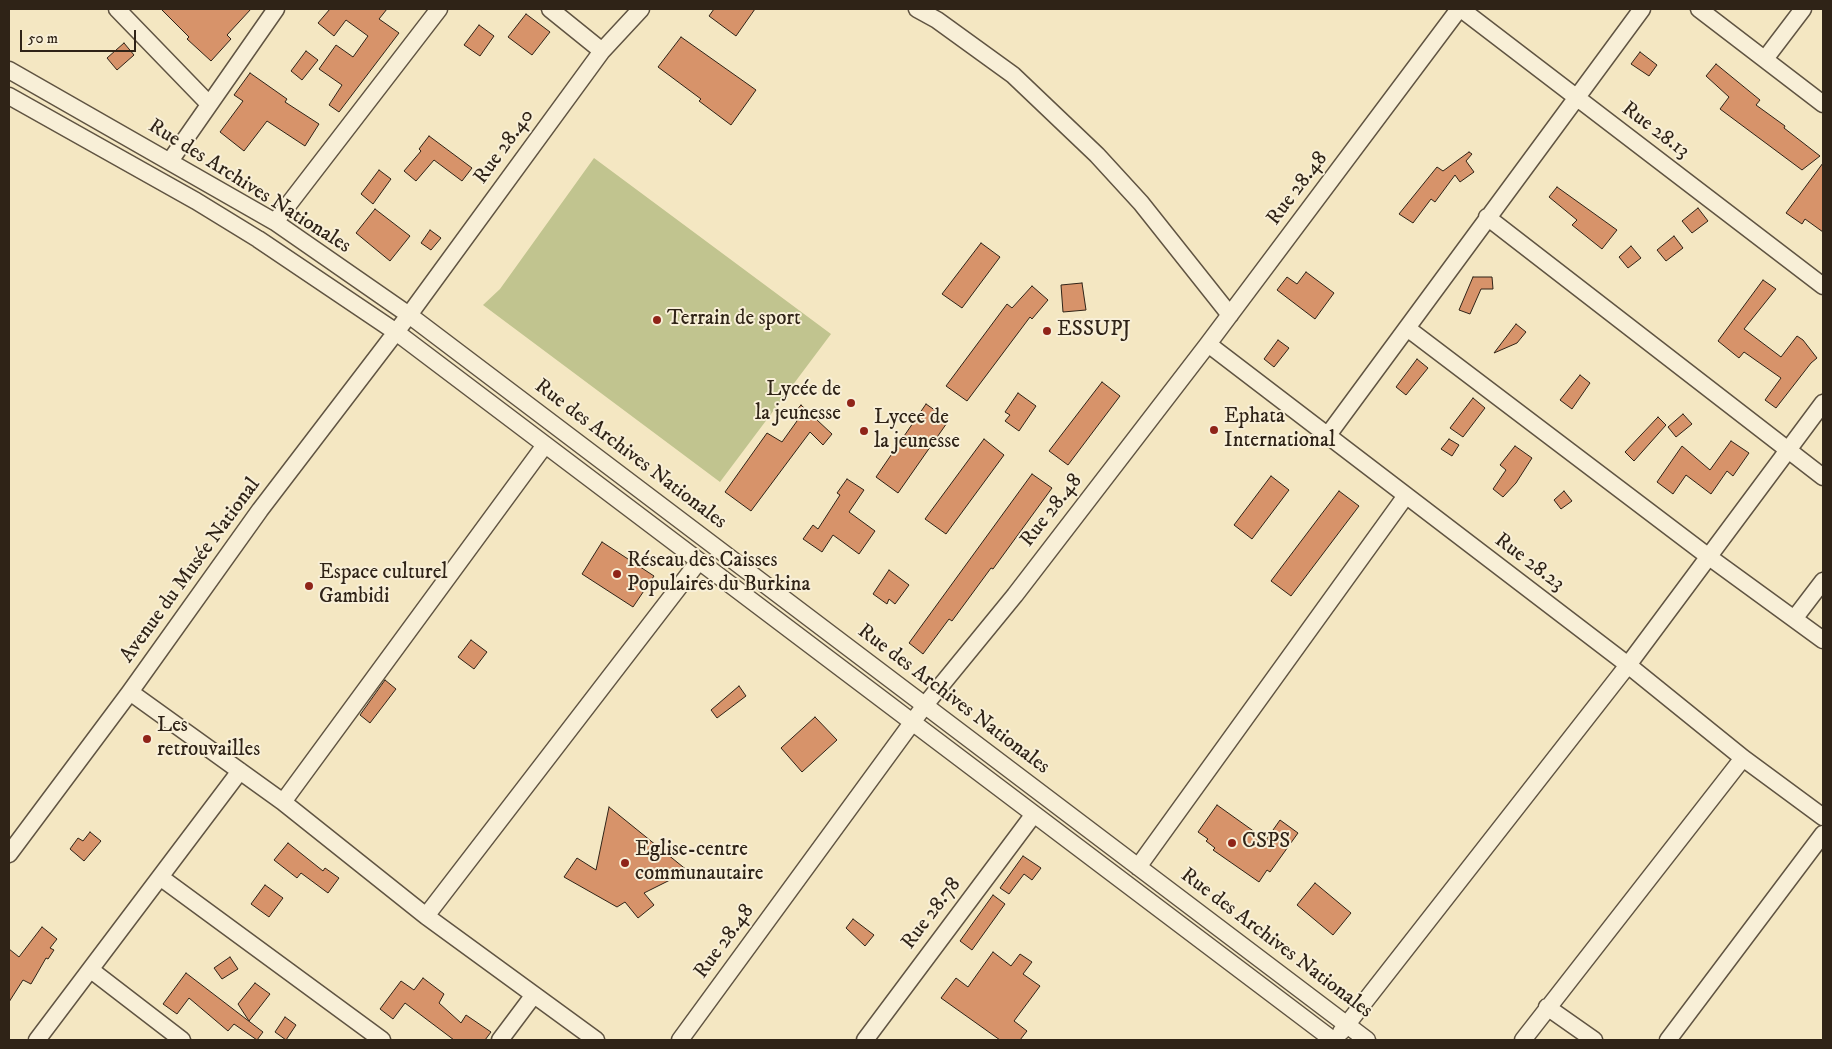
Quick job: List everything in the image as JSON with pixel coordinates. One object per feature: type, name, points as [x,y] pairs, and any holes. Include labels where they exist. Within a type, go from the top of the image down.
[{"type":"street","points":[[118,9],[208,103]]},
{"type":"street","points":[[170,161],[208,103],[276,9]]},
{"type":"street","points":[[274,222],[439,9]]},
{"type":"street","points":[[550,9],[602,51]]},
{"type":"street","name":"Rue 28.40","points":[[409,315],[602,51],[641,9]]},
{"type":"street","points":[[917,9],[938,20],[1013,75],[1097,155],[1141,203],[1230,315]]},
{"type":"street","name":"Rue 28.48","points":[[680,1040],[912,722],[1015,595],[1208,344],[1460,9]]},
{"type":"street","name":"Rue 28.13","points":[[1460,9],[1823,286]]},
{"type":"street","points":[[1328,435],[1642,9]]},
{"type":"street","points":[[1698,9],[1765,58],[1823,104]]},
{"type":"street","points":[[1765,58],[1803,9]]},
{"type":"street","name":"Rue des Archives Nationales","points":[[9,70],[274,222],[409,315],[1367,1040]]},
{"type":"street","name":"Rue des Archives Nationales","points":[[9,96],[196,201],[258,239],[396,332],[1334,1040]]},
{"type":"street","points":[[1487,217],[1823,477]]},
{"type":"street","name":"Avenue du Musée National","points":[[9,854],[130,692],[260,510],[409,315]]},
{"type":"street","points":[[1407,328],[1709,557],[1823,640]]},
{"type":"street","name":"Rue 28.23","points":[[1208,344],[1628,665],[1743,758],[1823,817]]},
{"type":"street","points":[[1334,1040],[1628,665],[1823,403]]},
{"type":"street","points":[[283,802],[545,445]]},
{"type":"street","points":[[1138,867],[1405,496]]},
{"type":"street","points":[[426,916],[699,561]]},
{"type":"street","points":[[1794,619],[1823,581]]},
{"type":"street","points":[[130,692],[283,802],[426,916],[533,996],[596,1040]]},
{"type":"street","points":[[1523,1040],[1743,758]]},
{"type":"street","points":[[37,1040],[240,771]]},
{"type":"street","name":"Rue 28.78","points":[[865,1040],[1034,814]]},
{"type":"street","points":[[1668,1040],[1823,834]]},
{"type":"street","points":[[160,877],[382,1040]]},
{"type":"street","points":[[91,970],[182,1040]]},
{"type":"street","points":[[500,1040],[533,996]]},
{"type":"street","points":[[1547,1007],[1594,1040]]},
{"type":"green space","name":"Terrain de sport","points":[[594,158],[831,334],[720,482],[483,305],[500,289]]},
{"type":"building","points":[[161,9],[251,9],[227,35],[231,39],[211,61],[187,39],[189,37]]},
{"type":"building","points":[[330,9],[387,9],[379,19],[399,33],[339,112],[329,105],[342,85],[319,69],[336,45],[353,57],[368,36],[346,20],[334,36],[318,23]]},
{"type":"building","points":[[714,9],[755,9],[736,36],[709,16]]},
{"type":"building","points":[[526,14],[550,32],[532,55],[508,37]]},
{"type":"building","points":[[479,25],[494,36],[480,56],[464,45]]},
{"type":"building","points":[[681,37],[756,90],[731,125],[699,101],[701,99],[658,67]]},
{"type":"building","points":[[124,43],[134,55],[117,70],[107,58]]},
{"type":"building","points":[[306,51],[318,60],[302,80],[291,71]]},
{"type":"building","points":[[1640,52],[1657,65],[1649,76],[1631,64]]},
{"type":"building","points":[[1716,64],[1760,100],[1756,105],[1785,126],[1784,128],[1820,156],[1802,170],[1720,109],[1729,97],[1706,76]]},
{"type":"building","points":[[250,73],[287,99],[285,102],[319,124],[305,146],[267,121],[244,151],[220,132],[243,101],[234,95]]},
{"type":"building","points":[[429,136],[472,168],[462,181],[434,160],[416,181],[404,171],[421,151],[419,149]]},
{"type":"building","points":[[1469,152],[1472,154],[1466,161],[1474,172],[1460,182],[1455,175],[1435,202],[1431,199],[1413,223],[1399,214],[1437,167],[1443,171]]},
{"type":"building","points":[[1823,163],[1823,232],[1805,219],[1802,224],[1786,213]]},
{"type":"building","points":[[379,170],[391,179],[373,204],[361,194]]},
{"type":"building","points":[[1557,187],[1617,230],[1602,249],[1572,225],[1577,220],[1549,197]]},
{"type":"building","points":[[1698,208],[1708,221],[1692,233],[1682,221]]},
{"type":"building","points":[[375,209],[410,236],[390,261],[356,233]]},
{"type":"building","points":[[430,230],[441,238],[431,250],[421,243]]},
{"type":"building","points":[[1674,236],[1683,248],[1666,261],[1657,250]]},
{"type":"building","points":[[981,243],[1000,257],[962,308],[942,294]]},
{"type":"building","points":[[1631,246],[1641,258],[1628,268],[1619,257]]},
{"type":"building","points":[[1306,272],[1334,293],[1315,319],[1277,290],[1287,277],[1297,284]]},
{"type":"building","points":[[1473,277],[1492,277],[1493,289],[1481,289],[1470,314],[1459,310]]},
{"type":"building","points":[[1763,280],[1776,289],[1744,329],[1781,357],[1797,336],[1803,340],[1817,358],[1776,408],[1765,400],[1781,378],[1744,352],[1739,358],[1718,341]]},
{"type":"building","points":[[1082,283],[1086,310],[1063,312],[1061,285]]},
{"type":"building","points":[[1032,286],[1048,300],[1032,319],[1030,317],[967,401],[946,386],[1007,304],[1012,308]]},
{"type":"building","points":[[1516,324],[1526,332],[1517,343],[1494,353]]},
{"type":"building","points":[[1278,340],[1289,348],[1274,367],[1264,359]]},
{"type":"building","points":[[1417,359],[1428,368],[1406,395],[1396,387]]},
{"type":"building","points":[[1580,375],[1590,383],[1572,409],[1560,400]]},
{"type":"building","points":[[1102,382],[1120,396],[1068,465],[1049,451]]},
{"type":"building","points":[[1018,393],[1036,406],[1019,431],[1005,421],[1010,415],[1005,412]]},
{"type":"building","points":[[1473,398],[1485,408],[1463,437],[1450,428]]},
{"type":"building","points":[[926,404],[949,420],[898,493],[876,477]]},
{"type":"building","points":[[801,405],[832,434],[823,445],[810,432],[751,511],[725,492],[767,433],[782,442],[797,421],[792,415]]},
{"type":"building","points":[[1683,414],[1692,424],[1676,437],[1668,427]]},
{"type":"building","points":[[1658,417],[1666,425],[1634,461],[1625,452]]},
{"type":"building","points":[[984,439],[1004,455],[946,534],[925,519]]},
{"type":"building","points":[[1449,439],[1459,445],[1452,456],[1441,449]]},
{"type":"building","points":[[1731,441],[1749,453],[1733,476],[1727,471],[1711,494],[1686,475],[1673,494],[1657,482],[1682,446],[1710,470]]},
{"type":"building","points":[[1515,446],[1532,458],[1516,483],[1503,497],[1493,489],[1506,470],[1500,465]]},
{"type":"building","points":[[1032,474],[1052,488],[993,569],[991,568],[952,621],[949,619],[923,654],[909,643]]},
{"type":"building","points":[[1271,476],[1289,490],[1252,539],[1234,525]]},
{"type":"building","points":[[847,479],[864,490],[849,512],[875,531],[859,554],[833,535],[822,552],[803,539],[813,525],[818,529],[840,495],[837,493]]},
{"type":"building","points":[[1339,491],[1359,506],[1291,596],[1271,581]]},
{"type":"building","points":[[1564,491],[1572,501],[1561,509],[1554,500]]},
{"type":"building","points":[[602,542],[654,576],[633,607],[582,574]]},
{"type":"building","points":[[889,570],[909,585],[895,604],[889,599],[887,604],[873,594]]},
{"type":"building","points":[[471,640],[487,652],[474,669],[458,657]]},
{"type":"building","points":[[385,680],[396,689],[370,723],[360,715]]},
{"type":"building","points":[[739,686],[746,696],[717,718],[711,710]]},
{"type":"building","points":[[815,717],[837,740],[802,772],[781,748]]},
{"type":"building","name":"CSPS","points":[[1217,805],[1266,840],[1280,820],[1298,833],[1270,872],[1267,870],[1259,882],[1213,850],[1215,848],[1206,841],[1208,839],[1198,832]]},
{"type":"building","points":[[609,807],[688,871],[644,893],[654,905],[638,918],[625,902],[617,907],[564,877],[577,858],[596,870]]},
{"type":"building","points":[[90,832],[101,841],[84,861],[70,849],[78,838],[83,841]]},
{"type":"building","points":[[288,843],[323,871],[325,868],[339,878],[328,893],[301,873],[297,878],[274,860]]},
{"type":"building","points":[[1023,856],[1041,868],[1032,880],[1024,874],[1009,894],[1000,888]]},
{"type":"building","points":[[1315,883],[1351,913],[1333,935],[1297,905]]},
{"type":"building","points":[[265,885],[283,898],[269,917],[251,904]]},
{"type":"building","points":[[993,895],[1005,904],[972,950],[960,941]]},
{"type":"building","points":[[853,919],[874,935],[865,946],[846,928]]},
{"type":"building","points":[[42,927],[57,939],[50,948],[54,950],[48,959],[46,958],[31,984],[23,980],[9,1002],[9,949],[19,957]]},
{"type":"building","points":[[993,952],[1011,966],[1020,954],[1032,962],[1023,974],[1040,986],[1014,1021],[1027,1031],[1020,1040],[1000,1040],[941,998],[956,978],[968,987]]},
{"type":"building","points":[[230,957],[238,969],[222,979],[214,968]]},
{"type":"building","points":[[186,973],[263,1032],[257,1040],[234,1024],[228,1031],[189,998],[177,1014],[163,1004]]},
{"type":"building","points":[[423,978],[444,994],[439,1003],[461,1023],[466,1015],[491,1032],[485,1040],[454,1040],[405,1003],[393,1019],[380,1009],[401,981],[414,990]]},
{"type":"building","points":[[255,983],[270,994],[249,1021],[238,1004]]},
{"type":"building","points":[[285,1017],[296,1025],[286,1040],[275,1032]]},
{"type":"place","name":"Terrain de sport","points":[[657,320]]},
{"type":"place","name":"ESSUPJ","points":[[1047,331]]},
{"type":"place","name":"Lycée de la jeunesse","points":[[851,403]]},
{"type":"place","name":"Ephata International","points":[[1214,430]]},
{"type":"place","name":"Lycee de la jeunesse","points":[[864,431]]},
{"type":"place","name":"Réseau des Caisses Populaires du Burkina","points":[[617,574]]},
{"type":"place","name":"Espace culturel Gambidi","points":[[309,586]]},
{"type":"place","name":"Les retrouvailles","points":[[147,739]]},
{"type":"place","name":"CSPS","points":[[1232,843]]},
{"type":"place","name":"Eglise-centre communautaire","points":[[625,863]]}]
